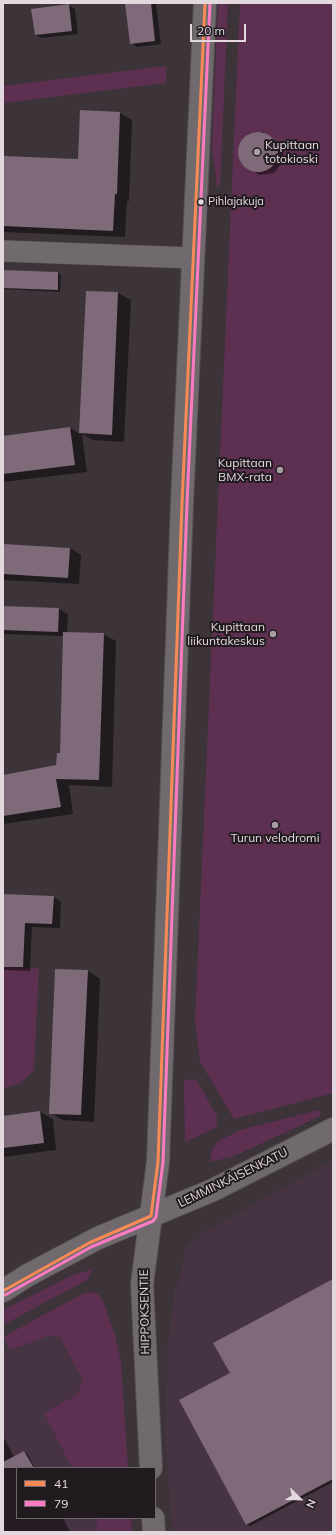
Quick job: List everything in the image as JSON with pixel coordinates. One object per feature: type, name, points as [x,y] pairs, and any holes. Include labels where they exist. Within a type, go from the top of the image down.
[{"type":"street","name":"HIPPOKSENTIE","points":[[151,1467],[142,1284],[158,1162],[169,834],[205,3]]},
{"type":"street","points":[[3,251],[193,258]]},
{"type":"street","name":"LEMMINKÄISENKATU","points":[[3,1291],[88,1243],[213,1190],[333,1129]]},
{"type":"street","points":[[153,1519],[154,1532]]},
{"type":"shaded area","points":[[218,3],[228,3],[220,186],[217,186],[212,150]]},
{"type":"shaded area","name":"Kupittaan liikuntakeskus","points":[[240,3],[333,3],[333,1093],[234,1119],[200,1062],[195,1021]]},
{"type":"shaded area","points":[[166,66],[166,83],[3,103],[3,86]]},
{"type":"shaded area","points":[[3,967],[39,968],[34,1070],[21,1083],[3,1088]]},
{"type":"shaded area","points":[[196,1079],[217,1116],[217,1125],[213,1129],[185,1142],[184,1080]]},
{"type":"shaded area","points":[[319,1110],[321,1115],[295,1128],[234,1156],[210,1162],[212,1150],[217,1142],[240,1130]]},
{"type":"shaded area","points":[[333,1160],[333,1532],[172,1532],[166,1444],[167,1352],[174,1294],[184,1261],[184,1249],[207,1230]]},
{"type":"shaded area","points":[[93,1269],[87,1280],[3,1325],[3,1310],[70,1276]]},
{"type":"shaded area","points":[[90,1292],[98,1294],[104,1303],[115,1335],[121,1363],[128,1467],[71,1467],[44,1413],[77,1395],[83,1381],[60,1337],[50,1335],[10,1350],[3,1337],[80,1295]]},
{"type":"shaded area","points":[[58,1325],[92,1388],[97,1467],[16,1467],[16,1519],[100,1519],[101,1532],[3,1532],[3,1351]]},
{"type":"shaded area","points":[[96,1519],[131,1519],[132,1532],[98,1532]]},
{"type":"building","points":[[125,3],[151,3],[155,41],[130,44]]},
{"type":"building","points":[[69,4],[72,31],[35,35],[31,9]]},
{"type":"building","points":[[80,110],[120,112],[117,194],[115,194],[113,231],[3,226],[3,156],[78,159]]},
{"type":"building","name":"Kupittaan totokioski","points":[[258,132],[266,134],[272,138],[276,144],[278,152],[276,160],[272,166],[266,170],[258,172],[250,170],[244,166],[240,160],[238,152],[240,144],[244,138],[250,134]]},
{"type":"building","points":[[3,270],[58,272],[58,290],[3,288]]},
{"type":"building","points":[[86,291],[118,292],[112,435],[79,433]]},
{"type":"building","points":[[70,427],[75,465],[3,474],[3,436]]},
{"type":"building","points":[[3,544],[70,548],[68,578],[3,574]]},
{"type":"building","points":[[3,606],[59,608],[58,632],[3,630]]},
{"type":"building","points":[[63,632],[104,633],[99,780],[56,779],[61,807],[3,816],[3,775],[56,765],[57,753],[60,753]]},
{"type":"building","points":[[3,894],[54,896],[52,924],[25,923],[23,967],[3,967]]},
{"type":"building","points":[[55,969],[88,970],[81,1115],[49,1114]]},
{"type":"building","points":[[40,1111],[44,1143],[3,1148],[3,1116]]},
{"type":"building","points":[[333,1279],[333,1479],[246,1525],[179,1400],[230,1373],[213,1343]]},
{"type":"building","points":[[24,1451],[33,1467],[3,1468],[3,1462]]},
{"type":"transit line","name":"41","points":[[151,1216],[158,1162],[182,503],[205,3]]},
{"type":"transit line","name":"79","points":[[5,1295],[91,1247],[153,1221],[156,1217],[163,1162],[187,503],[210,3]]},
{"type":"transit line","name":"41","points":[[3,1291],[89,1243],[151,1216]]},
{"type":"place","name":"Kupittaan totokioski","points":[[257,152]]},
{"type":"place","name":"Pihlajakuja","points":[[201,202]]},
{"type":"place","name":"Kupittaan BMX-rata","points":[[280,470]]},
{"type":"place","name":"Kupittaan liikuntakeskus","points":[[273,634]]},
{"type":"place","name":"Turun velodromi","points":[[275,825]]}]
